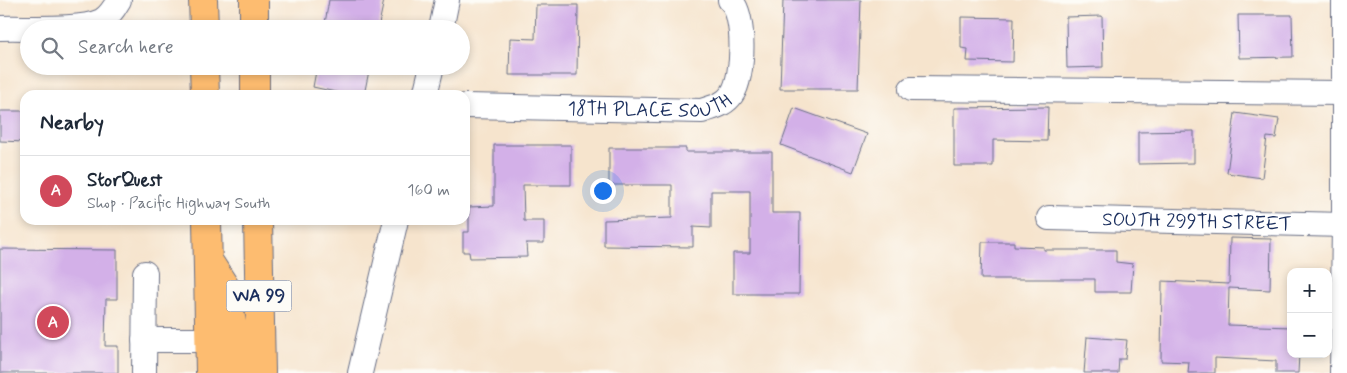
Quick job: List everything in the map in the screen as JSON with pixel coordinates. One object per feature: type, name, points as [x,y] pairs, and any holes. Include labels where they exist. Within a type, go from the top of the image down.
[{"type":"main road","points":[[203,0],[204,20]]},
{"type":"main road","points":[[254,0],[254,20]]},
{"type":"main road","points":[[204,75],[205,90]]},
{"type":"main road","points":[[255,75],[255,90]]},
{"type":"main road","name":"WA 99","points":[[207,225],[210,373]]},
{"type":"main road","name":"WA 99","points":[[258,225],[261,373]]},
{"type":"main road","points":[[208,260],[225,287],[235,338],[236,373]]},
{"type":"street","points":[[102,20],[116,7],[118,0]]},
{"type":"street","points":[[442,20],[447,0]]},
{"type":"street","name":"18TH PLACE SOUTH","points":[[470,106],[702,110],[720,106],[732,95],[740,80],[739,15],[730,0]]},
{"type":"street","points":[[1342,373],[1345,7]]},
{"type":"street","points":[[0,28],[20,28]]},
{"type":"street","points":[[426,90],[430,75]]},
{"type":"street","points":[[911,89],[1344,93]]},
{"type":"street","name":"SOUTH 299TH STREET","points":[[1049,218],[1344,225]]},
{"type":"street","points":[[360,373],[395,225]]},
{"type":"street","points":[[144,373],[145,273]]},
{"type":"street","points":[[144,340],[209,340]]},
{"type":"building","points":[[329,0],[384,0],[380,20],[326,20]]},
{"type":"building","points":[[783,0],[861,0],[858,89],[780,89]]},
{"type":"building","points":[[536,5],[578,5],[577,75],[509,75],[510,38],[535,39]]},
{"type":"building","points":[[1238,15],[1292,15],[1293,57],[1239,58]]},
{"type":"building","points":[[1102,16],[1103,67],[1067,68],[1066,17]]},
{"type":"building","points":[[961,17],[1014,18],[1013,62],[967,61],[968,49],[961,48]]},
{"type":"building","points":[[315,75],[368,75],[365,90],[326,90],[313,87]]},
{"type":"building","points":[[1048,107],[1047,141],[993,140],[993,166],[954,166],[954,108]]},
{"type":"building","points":[[794,108],[867,134],[853,172],[781,145]]},
{"type":"building","points":[[0,111],[20,111],[20,142],[0,141]]},
{"type":"building","points":[[1235,113],[1279,119],[1276,138],[1267,137],[1262,178],[1227,173]]},
{"type":"building","points":[[1194,131],[1194,163],[1138,164],[1138,132]]},
{"type":"building","points":[[494,145],[571,145],[571,185],[523,185],[524,221],[544,221],[544,243],[526,243],[527,257],[470,258],[469,252],[463,252],[463,232],[469,232],[470,207],[494,206]]},
{"type":"building","points":[[609,148],[686,148],[686,152],[772,152],[772,213],[800,213],[799,294],[733,294],[733,253],[750,253],[750,191],[711,191],[711,228],[693,227],[693,247],[604,246],[604,220],[672,218],[672,185],[609,185]]},
{"type":"building","points":[[1230,238],[1271,239],[1270,290],[1229,288],[1228,325],[1287,327],[1287,358],[1299,358],[1298,373],[1276,373],[1276,361],[1215,358],[1215,373],[1188,373],[1189,362],[1161,361],[1162,281],[1229,284]]},
{"type":"building","points":[[982,242],[1014,242],[1014,246],[1044,247],[1044,250],[1116,250],[1116,262],[1133,264],[1131,292],[1095,292],[1095,279],[981,279]]},
{"type":"building","points":[[0,249],[117,250],[117,299],[106,299],[105,346],[118,346],[118,373],[0,373]]},
{"type":"building","points":[[1087,337],[1127,340],[1125,359],[1119,359],[1118,373],[1084,373]]},
{"type":"place","name":"StorQuest","points":[[53,322]]}]
